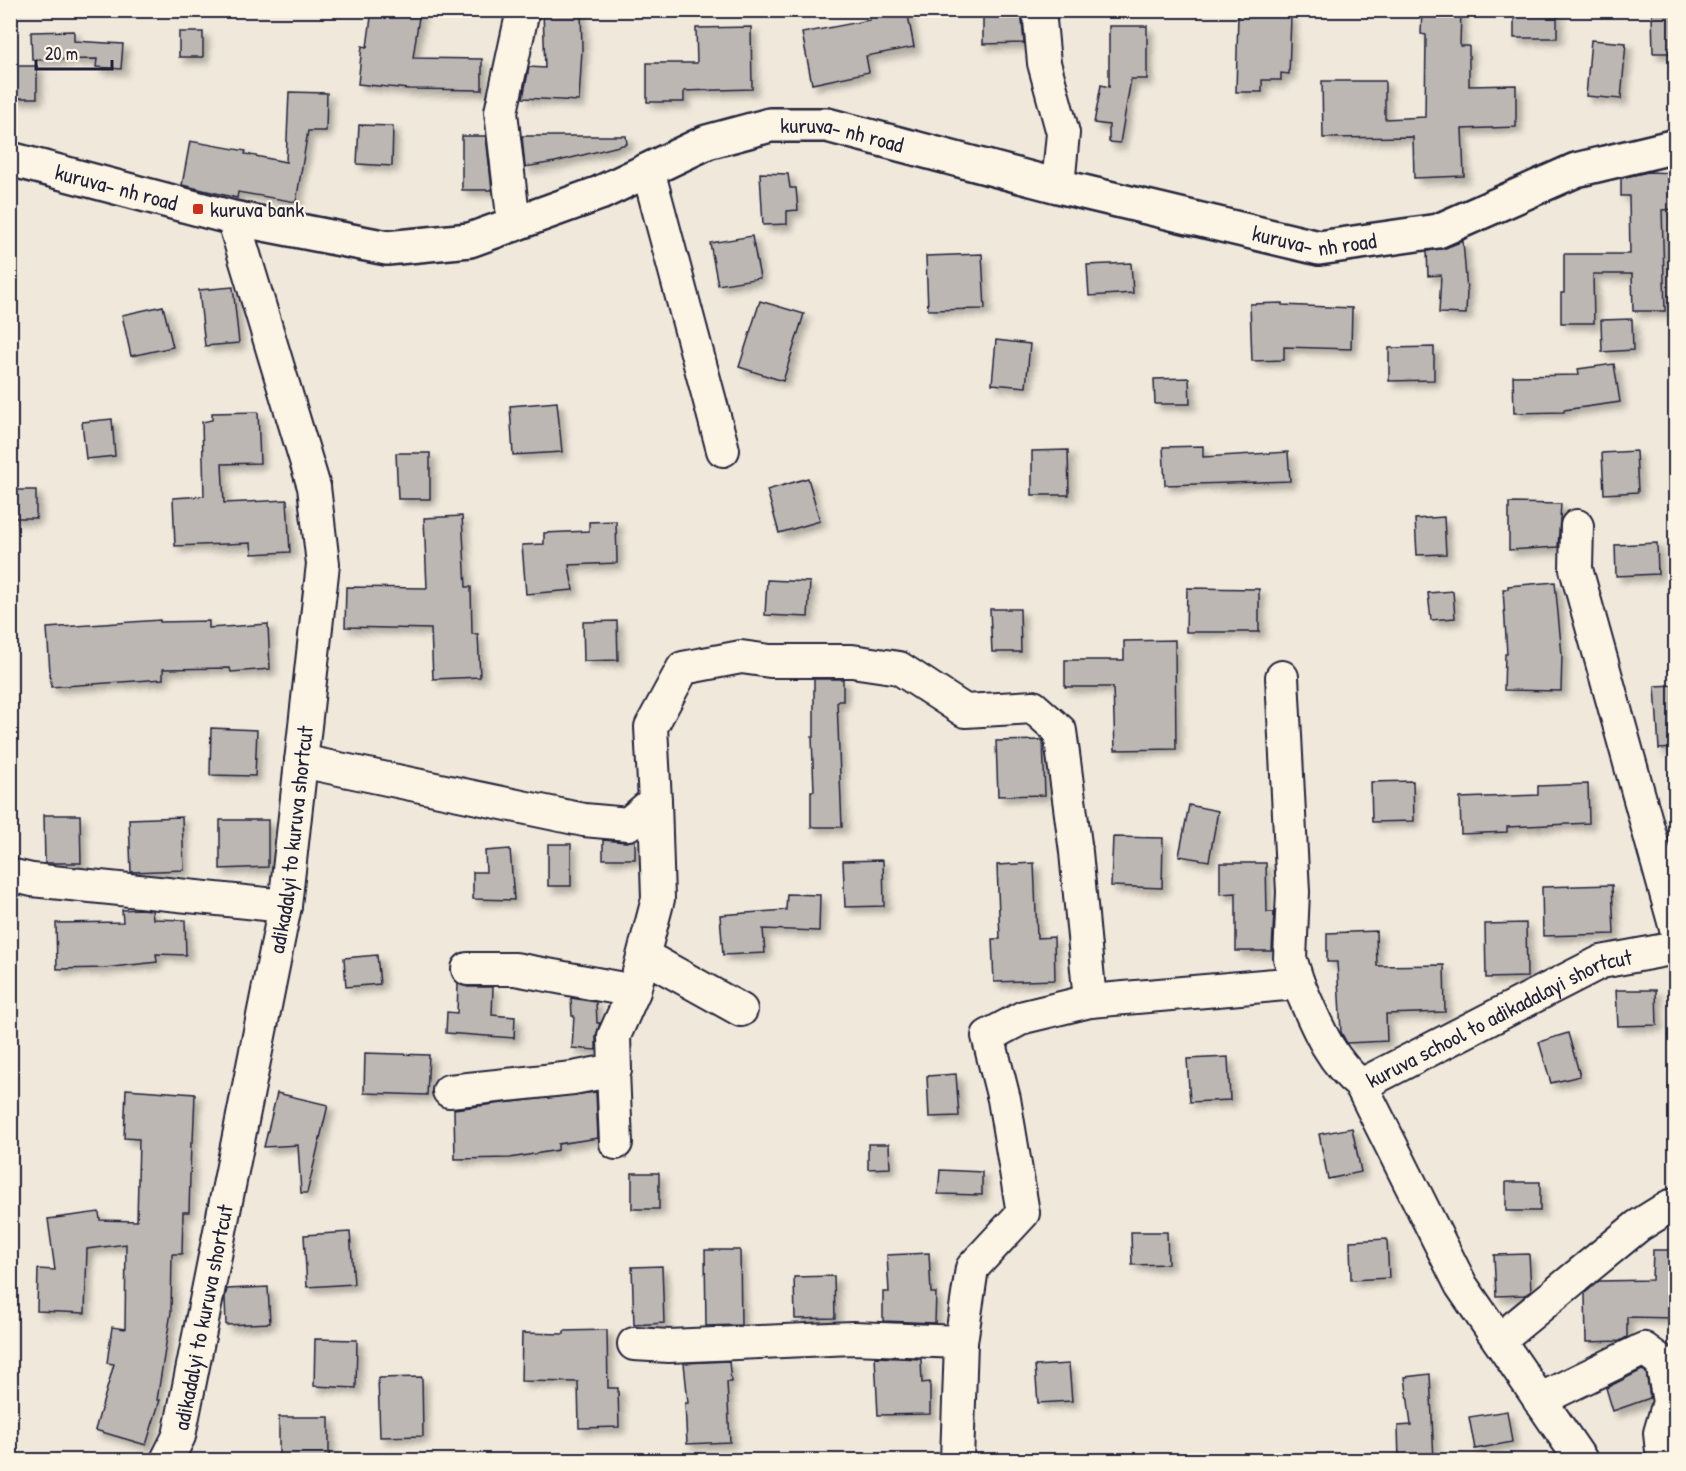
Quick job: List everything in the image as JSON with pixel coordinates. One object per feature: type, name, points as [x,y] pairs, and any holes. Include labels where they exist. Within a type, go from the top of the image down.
[{"type":"main road","name":"kuruva- nh road","points":[[10,159],[233,218],[387,248],[470,240],[600,194],[707,142],[770,125],[827,125],[1058,186],[1320,248],[1438,231],[1576,170],[1676,146]]},
{"type":"street","points":[[513,225],[501,112],[523,10]]},
{"type":"street","points":[[1039,10],[1044,63],[1063,132],[1058,186]]},
{"type":"street","points":[[648,170],[723,450]]},
{"type":"street","name":"adikadalyi to kuruva shortcut","points":[[167,1461],[179,1436],[285,906],[323,564],[314,487],[233,218]]},
{"type":"street","points":[[1577,526],[1576,569],[1676,929]]},
{"type":"street","points":[[616,1143],[614,1036],[634,991],[658,899],[651,727],[683,668],[741,657],[770,661],[852,661],[899,668],[965,711],[1033,707],[1060,731],[1076,852],[1090,1002]]},
{"type":"street","points":[[1282,677],[1293,892],[1290,958],[1322,1039],[1346,1073],[1361,1085]]},
{"type":"street","points":[[301,761],[584,820],[628,824],[655,801]]},
{"type":"street","points":[[10,875],[32,880],[285,906]]},
{"type":"street","name":"kuruva school to adikadalayi shortcut","points":[[1581,1461],[1461,1285],[1361,1085],[1601,962],[1676,948]]},
{"type":"street","points":[[644,956],[741,1010]]},
{"type":"street","points":[[468,969],[515,969],[634,991]]},
{"type":"street","points":[[957,1461],[961,1342],[972,1268],[1023,1213],[1004,1099],[988,1036],[1024,1017],[1090,1002],[1299,983]]},
{"type":"street","points":[[449,1090],[573,1078],[613,1071]]},
{"type":"street","points":[[1499,1340],[1638,1226],[1670,1206],[1676,1205]]},
{"type":"street","points":[[634,1344],[669,1346],[853,1338],[961,1342]]},
{"type":"street","points":[[1539,1400],[1644,1349],[1662,1362],[1669,1402],[1660,1433],[1663,1461]]},
{"type":"building","points":[[372,10],[420,10],[413,58],[482,59],[482,90],[409,89],[358,84],[362,46],[367,47]]},
{"type":"building","points":[[543,10],[581,10],[582,50],[579,101],[523,98],[529,67],[545,68]]},
{"type":"building","points":[[868,10],[907,10],[914,47],[866,56],[869,72],[812,84],[802,33],[870,20]]},
{"type":"building","points":[[983,10],[1021,10],[1024,43],[983,44]]},
{"type":"building","points":[[1422,10],[1461,10],[1460,46],[1469,46],[1469,86],[1516,85],[1516,127],[1462,129],[1464,176],[1414,178],[1413,137],[1323,138],[1322,81],[1385,81],[1385,119],[1425,117],[1426,35],[1421,34]]},
{"type":"building","points":[[1514,11],[1557,11],[1557,38],[1514,38]]},
{"type":"building","points":[[1652,12],[1676,12],[1676,53],[1653,53]]},
{"type":"building","points":[[1238,14],[1291,16],[1289,74],[1281,73],[1281,80],[1262,80],[1262,92],[1236,92]]},
{"type":"building","points":[[1109,26],[1147,26],[1147,79],[1131,79],[1120,143],[1109,142],[1109,125],[1094,123],[1101,85],[1109,87]]},
{"type":"building","points":[[751,27],[752,89],[684,91],[684,102],[647,102],[647,63],[697,63],[696,28]]},
{"type":"building","points":[[74,31],[74,41],[123,44],[121,69],[96,67],[97,59],[32,60],[31,32]]},
{"type":"building","points":[[179,32],[203,32],[203,57],[179,57]]},
{"type":"building","points":[[1591,40],[1626,43],[1621,99],[1586,96]]},
{"type":"building","points":[[10,66],[37,66],[37,98],[10,98]]},
{"type":"building","points":[[289,92],[327,93],[326,131],[308,131],[296,202],[238,192],[237,198],[182,185],[190,141],[246,151],[245,154],[286,162]]},
{"type":"building","points":[[359,125],[393,126],[392,166],[357,164]]},
{"type":"building","points":[[462,136],[486,136],[492,190],[462,190]]},
{"type":"building","points":[[522,136],[626,136],[627,144],[525,167]]},
{"type":"building","points":[[1648,172],[1676,173],[1676,209],[1662,210],[1665,311],[1633,311],[1632,274],[1593,274],[1594,323],[1561,323],[1564,254],[1630,254],[1629,196],[1621,196],[1621,178]]},
{"type":"building","points":[[760,173],[788,174],[790,188],[796,188],[798,210],[787,211],[787,224],[763,225]]},
{"type":"building","points":[[752,236],[760,278],[718,285],[710,243]]},
{"type":"building","points":[[1463,241],[1467,291],[1466,314],[1439,313],[1441,275],[1428,276],[1427,251],[1445,248]]},
{"type":"building","points":[[982,254],[985,309],[928,310],[926,256]]},
{"type":"building","points":[[1131,263],[1133,293],[1089,296],[1087,265]]},
{"type":"building","points":[[233,287],[239,343],[205,346],[199,290]]},
{"type":"building","points":[[760,301],[804,314],[783,381],[739,367]]},
{"type":"building","points":[[1282,303],[1282,305],[1352,308],[1351,349],[1284,347],[1284,360],[1252,361],[1250,304]]},
{"type":"building","points":[[163,306],[173,347],[131,356],[122,315]]},
{"type":"building","points":[[1632,319],[1633,350],[1602,352],[1601,320]]},
{"type":"building","points":[[996,340],[1030,344],[1026,387],[992,384]]},
{"type":"building","points":[[1434,347],[1434,380],[1389,381],[1389,348]]},
{"type":"building","points":[[1614,364],[1620,402],[1564,410],[1564,412],[1514,413],[1513,376],[1579,375],[1578,369]]},
{"type":"building","points":[[1189,378],[1190,404],[1155,404],[1154,379]]},
{"type":"building","points":[[557,402],[562,452],[513,455],[510,406]]},
{"type":"building","points":[[258,412],[260,463],[222,464],[224,503],[287,500],[290,552],[252,554],[251,543],[175,546],[173,498],[204,496],[202,422],[212,420],[212,413]]},
{"type":"building","points":[[112,419],[115,456],[86,459],[82,422]]},
{"type":"building","points":[[1203,446],[1203,457],[1288,452],[1290,481],[1165,485],[1163,447]]},
{"type":"building","points":[[1068,450],[1069,495],[1032,495],[1032,451]]},
{"type":"building","points":[[1636,451],[1638,492],[1604,494],[1602,453]]},
{"type":"building","points":[[396,453],[430,453],[430,499],[398,499]]},
{"type":"building","points":[[808,478],[820,521],[779,533],[767,490]]},
{"type":"building","points":[[10,490],[36,490],[36,518],[10,518]]},
{"type":"building","points":[[1509,503],[1561,504],[1558,547],[1509,550]]},
{"type":"building","points":[[462,516],[466,587],[471,587],[472,634],[478,634],[480,677],[433,679],[431,629],[345,627],[346,587],[427,588],[424,518]]},
{"type":"building","points":[[1444,517],[1446,554],[1417,555],[1415,519]]},
{"type":"building","points":[[616,521],[617,563],[569,565],[573,590],[526,594],[522,545],[544,544],[544,533],[589,531],[589,522]]},
{"type":"building","points":[[1657,543],[1658,574],[1616,576],[1615,545]]},
{"type":"building","points":[[767,580],[810,582],[808,617],[765,615]]},
{"type":"building","points":[[1555,582],[1562,655],[1561,691],[1504,690],[1505,654],[1507,654],[1503,589],[1508,589],[1508,586]]},
{"type":"building","points":[[1187,588],[1259,589],[1259,632],[1186,632]]},
{"type":"building","points":[[1453,591],[1455,618],[1431,620],[1428,593]]},
{"type":"building","points":[[990,609],[1020,609],[1021,652],[992,652]]},
{"type":"building","points":[[160,620],[160,622],[209,621],[209,628],[268,624],[270,669],[231,672],[230,668],[163,669],[163,679],[51,687],[47,628]]},
{"type":"building","points":[[617,621],[618,660],[584,661],[583,622]]},
{"type":"building","points":[[1175,640],[1176,749],[1115,750],[1113,687],[1065,687],[1065,660],[1124,660],[1124,641]]},
{"type":"building","points":[[814,679],[843,679],[843,701],[837,701],[842,827],[811,827],[811,791],[814,791],[812,737],[814,737]]},
{"type":"building","points":[[1676,685],[1676,748],[1659,749],[1655,686]]},
{"type":"building","points":[[211,728],[257,730],[255,776],[210,775]]},
{"type":"building","points":[[1043,740],[1045,795],[998,796],[996,741]]},
{"type":"building","points":[[1413,781],[1414,821],[1372,822],[1371,782]]},
{"type":"building","points":[[1588,784],[1589,823],[1507,827],[1507,832],[1461,834],[1460,798],[1538,795],[1538,786]]},
{"type":"building","points":[[1189,805],[1218,811],[1209,861],[1179,856]]},
{"type":"building","points":[[44,815],[80,815],[81,863],[45,863]]},
{"type":"building","points":[[182,817],[184,870],[131,872],[129,819]]},
{"type":"building","points":[[220,820],[268,820],[268,867],[220,869]]},
{"type":"building","points":[[1113,837],[1163,838],[1162,888],[1111,886]]},
{"type":"building","points":[[603,840],[626,842],[635,840],[635,859],[603,859]]},
{"type":"building","points":[[548,844],[571,844],[571,886],[548,886]]},
{"type":"building","points":[[510,849],[514,900],[473,899],[473,872],[486,872],[485,851]]},
{"type":"building","points":[[883,860],[884,906],[845,907],[843,861]]},
{"type":"building","points":[[1034,863],[1037,938],[1054,937],[1055,980],[994,982],[992,939],[1000,939],[997,865]]},
{"type":"building","points":[[1220,863],[1266,863],[1267,912],[1274,912],[1272,951],[1236,951],[1236,893],[1220,894]]},
{"type":"building","points":[[1612,885],[1614,934],[1543,936],[1542,887]]},
{"type":"building","points":[[787,894],[820,895],[819,931],[763,929],[765,953],[723,955],[720,915],[786,910]]},
{"type":"building","points":[[122,910],[152,910],[153,919],[185,920],[186,955],[156,954],[157,962],[104,968],[57,969],[56,923],[123,922]]},
{"type":"building","points":[[1526,923],[1527,977],[1486,978],[1485,924]]},
{"type":"building","points":[[1376,931],[1377,966],[1444,965],[1445,1012],[1386,1014],[1387,1041],[1347,1043],[1341,1032],[1337,962],[1327,962],[1327,933]]},
{"type":"building","points":[[377,955],[380,984],[346,987],[344,958]]},
{"type":"building","points":[[458,984],[468,987],[493,987],[492,1015],[515,1017],[514,1038],[446,1033],[447,1012],[457,1013]]},
{"type":"building","points":[[1616,990],[1656,990],[1657,1025],[1618,1026]]},
{"type":"building","points":[[571,998],[596,1002],[597,1023],[600,1023],[596,1036],[596,1050],[572,1048],[574,1016],[572,1016]]},
{"type":"building","points":[[1568,1033],[1580,1076],[1551,1083],[1539,1042]]},
{"type":"building","points":[[365,1053],[429,1055],[427,1095],[364,1093]]},
{"type":"building","points":[[1228,1057],[1230,1100],[1190,1102],[1187,1059]]},
{"type":"building","points":[[956,1074],[959,1116],[929,1117],[927,1076]]},
{"type":"building","points":[[126,1089],[195,1094],[189,1212],[183,1212],[182,1254],[172,1254],[171,1312],[157,1400],[160,1400],[146,1445],[95,1430],[114,1364],[107,1363],[112,1327],[125,1329],[126,1244],[87,1249],[85,1313],[37,1311],[38,1269],[55,1270],[48,1219],[99,1212],[100,1220],[137,1221],[139,1139],[124,1138]]},
{"type":"building","points":[[596,1092],[598,1138],[558,1144],[558,1150],[510,1158],[455,1159],[454,1109]]},
{"type":"building","points":[[277,1093],[328,1105],[307,1193],[301,1193],[298,1145],[264,1147]]},
{"type":"building","points":[[1352,1128],[1361,1172],[1328,1179],[1319,1134]]},
{"type":"building","points":[[868,1144],[889,1144],[890,1168],[868,1169]]},
{"type":"building","points":[[940,1170],[982,1172],[982,1195],[938,1194]]},
{"type":"building","points":[[632,1173],[659,1173],[659,1209],[632,1209]]},
{"type":"building","points":[[1506,1182],[1540,1182],[1540,1211],[1506,1211]]},
{"type":"building","points":[[350,1232],[354,1284],[307,1287],[304,1235]]},
{"type":"building","points":[[1131,1232],[1167,1232],[1168,1264],[1132,1265]]},
{"type":"building","points":[[1387,1239],[1389,1278],[1351,1280],[1350,1241]]},
{"type":"building","points":[[705,1250],[740,1250],[741,1325],[706,1326]]},
{"type":"building","points":[[1653,1250],[1676,1250],[1676,1318],[1627,1317],[1627,1337],[1620,1341],[1586,1342],[1585,1293],[1599,1281],[1652,1280]]},
{"type":"building","points":[[929,1253],[931,1293],[936,1293],[935,1323],[883,1321],[883,1292],[889,1292],[887,1255]]},
{"type":"building","points":[[1529,1254],[1531,1291],[1525,1295],[1496,1296],[1494,1255]]},
{"type":"building","points":[[662,1266],[664,1323],[634,1325],[632,1267]]},
{"type":"building","points":[[834,1276],[835,1318],[795,1319],[794,1277]]},
{"type":"building","points":[[268,1287],[270,1323],[226,1325],[227,1289]]},
{"type":"building","points":[[607,1330],[608,1388],[618,1388],[619,1427],[579,1428],[578,1382],[521,1381],[522,1333],[564,1334],[564,1331]]},
{"type":"building","points":[[315,1339],[357,1340],[356,1388],[314,1386]]},
{"type":"building","points":[[875,1357],[921,1359],[922,1383],[930,1382],[930,1414],[878,1415]]},
{"type":"building","points":[[729,1361],[731,1382],[727,1382],[730,1442],[687,1444],[685,1403],[688,1403],[684,1363]]},
{"type":"building","points":[[1069,1364],[1072,1401],[1038,1403],[1035,1366]]},
{"type":"building","points":[[1642,1370],[1646,1372],[1650,1398],[1613,1411],[1606,1388]]},
{"type":"building","points":[[1430,1374],[1434,1461],[1399,1461],[1398,1426],[1411,1425],[1405,1377]]},
{"type":"building","points":[[422,1377],[423,1436],[380,1437],[378,1378]]},
{"type":"building","points":[[1507,1411],[1512,1442],[1475,1449],[1469,1417]]},
{"type":"building","points":[[279,1417],[329,1417],[329,1461],[279,1461]]},
{"type":"place","name":"kuruva bank","points":[[198,209]]}]
